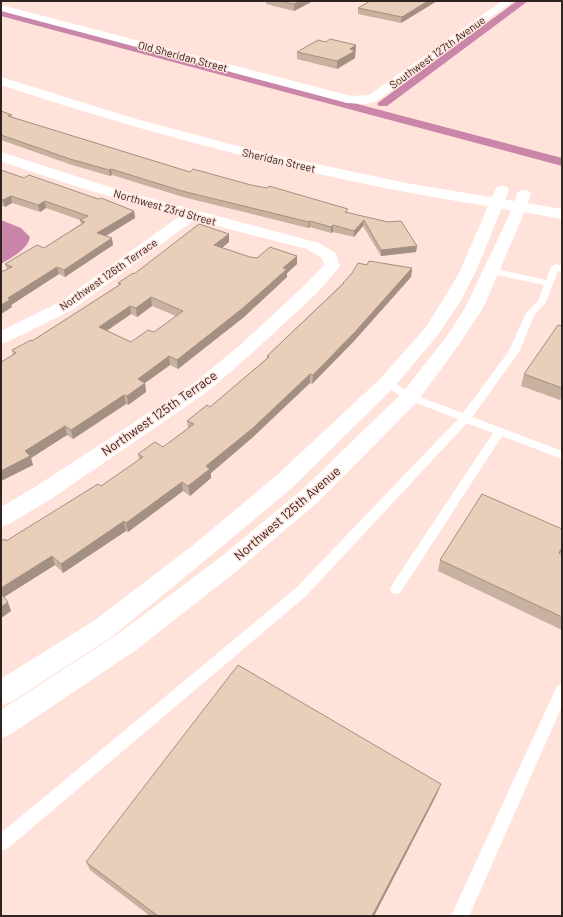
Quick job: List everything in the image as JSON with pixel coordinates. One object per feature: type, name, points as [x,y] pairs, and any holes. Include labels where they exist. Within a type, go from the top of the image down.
[{"type":"main road","name":"Sheridan Street","points":[[1,69],[86,97],[240,139],[300,152]]},
{"type":"main road","name":"Sheridan Street","points":[[1,81],[65,103],[222,147],[354,177],[496,194],[521,200],[562,214]]},
{"type":"main road","name":"Sheridan Street","points":[[521,200],[562,200]]},
{"type":"street","name":"Southwest 127th Avenue","points":[[365,100],[374,98],[508,1]]},
{"type":"street","name":"Old Sheridan Street","points":[[1,8],[344,98],[365,100]]},
{"type":"street","name":"Northwest 23rd Street","points":[[1,156],[38,170],[191,215],[313,246],[329,256]]},
{"type":"street","name":"Northwest 125th Avenue","points":[[1,693],[104,628],[200,552],[285,481],[387,383],[431,332],[451,302],[468,271],[496,194]]},
{"type":"street","name":"Northwest 125th Avenue","points":[[1,725],[126,642],[230,563],[311,495],[410,397],[470,315],[492,271],[521,200]]},
{"type":"street","name":"Northwest 126th Terrace","points":[[1,338],[66,306],[191,215]]},
{"type":"street","name":"Northwest 125th Terrace","points":[[1,518],[43,493],[200,388],[245,350],[311,289],[332,266],[329,256]]},
{"type":"lane","points":[[1,843],[300,592],[465,418],[514,352],[531,313],[542,302],[555,267],[562,269]]},
{"type":"lane","points":[[492,271],[548,283]]},
{"type":"lane","points":[[387,383],[410,397],[562,455]]},
{"type":"lane","points":[[396,589],[500,431]]},
{"type":"lane","points":[[460,916],[562,690]]},
{"type":"shaded area","points":[[1,220],[21,228],[30,237],[23,249],[1,264]]},
{"type":"building","points":[[279,1],[300,1],[294,4]]},
{"type":"building","points":[[370,1],[428,1],[402,17],[358,8]]},
{"type":"building","points":[[330,39],[356,45],[350,49],[355,51],[337,61],[297,52],[318,40],[326,42]]},
{"type":"building","points":[[1,111],[12,115],[8,116],[190,172],[193,169],[251,185],[267,188],[269,186],[348,209],[345,212],[388,222],[401,221],[417,246],[381,250],[364,220],[354,231],[333,225],[331,227],[182,191],[111,169],[109,170],[70,159],[1,135]]},
{"type":"building","points":[[1,170],[24,178],[29,175],[98,199],[101,198],[134,211],[97,233],[112,238],[64,270],[57,267],[8,298],[10,300],[1,305],[1,272],[12,267],[5,264],[37,245],[44,248],[85,222],[80,220],[88,216],[45,201],[38,205],[11,196],[3,200],[1,199]]},
{"type":"building","points":[[199,224],[229,234],[214,245],[250,257],[257,258],[270,247],[297,256],[283,268],[287,269],[243,308],[177,360],[169,356],[138,379],[145,383],[127,396],[124,395],[71,430],[65,426],[25,451],[30,456],[1,471],[1,362],[16,353],[12,350],[31,340],[32,341],[121,284],[118,283],[133,273],[134,274]],"holes":[[[151,297],[183,311],[154,332],[148,330],[131,342],[99,327],[130,306],[136,308]]]},
{"type":"building","points":[[369,261],[412,268],[355,332],[313,375],[310,374],[253,428],[206,466],[210,469],[188,486],[182,482],[126,523],[124,521],[61,564],[52,556],[1,588],[1,541],[5,539],[6,541],[98,484],[101,486],[143,457],[138,454],[155,442],[163,447],[194,424],[187,421],[207,405],[210,407],[269,357],[267,356],[344,283],[358,263],[367,265]]},
{"type":"building","points":[[558,325],[562,326],[562,388],[524,374]]},
{"type":"building","points":[[482,494],[562,529],[562,547],[559,553],[562,555],[562,617],[440,560]]},
{"type":"building","points":[[1,594],[8,602],[1,607]]},
{"type":"building","points":[[238,665],[441,784],[372,916],[158,916],[86,862]]},
{"type":"waterway","points":[[383,104],[523,1]]},
{"type":"waterway","points":[[1,13],[562,162]]}]
